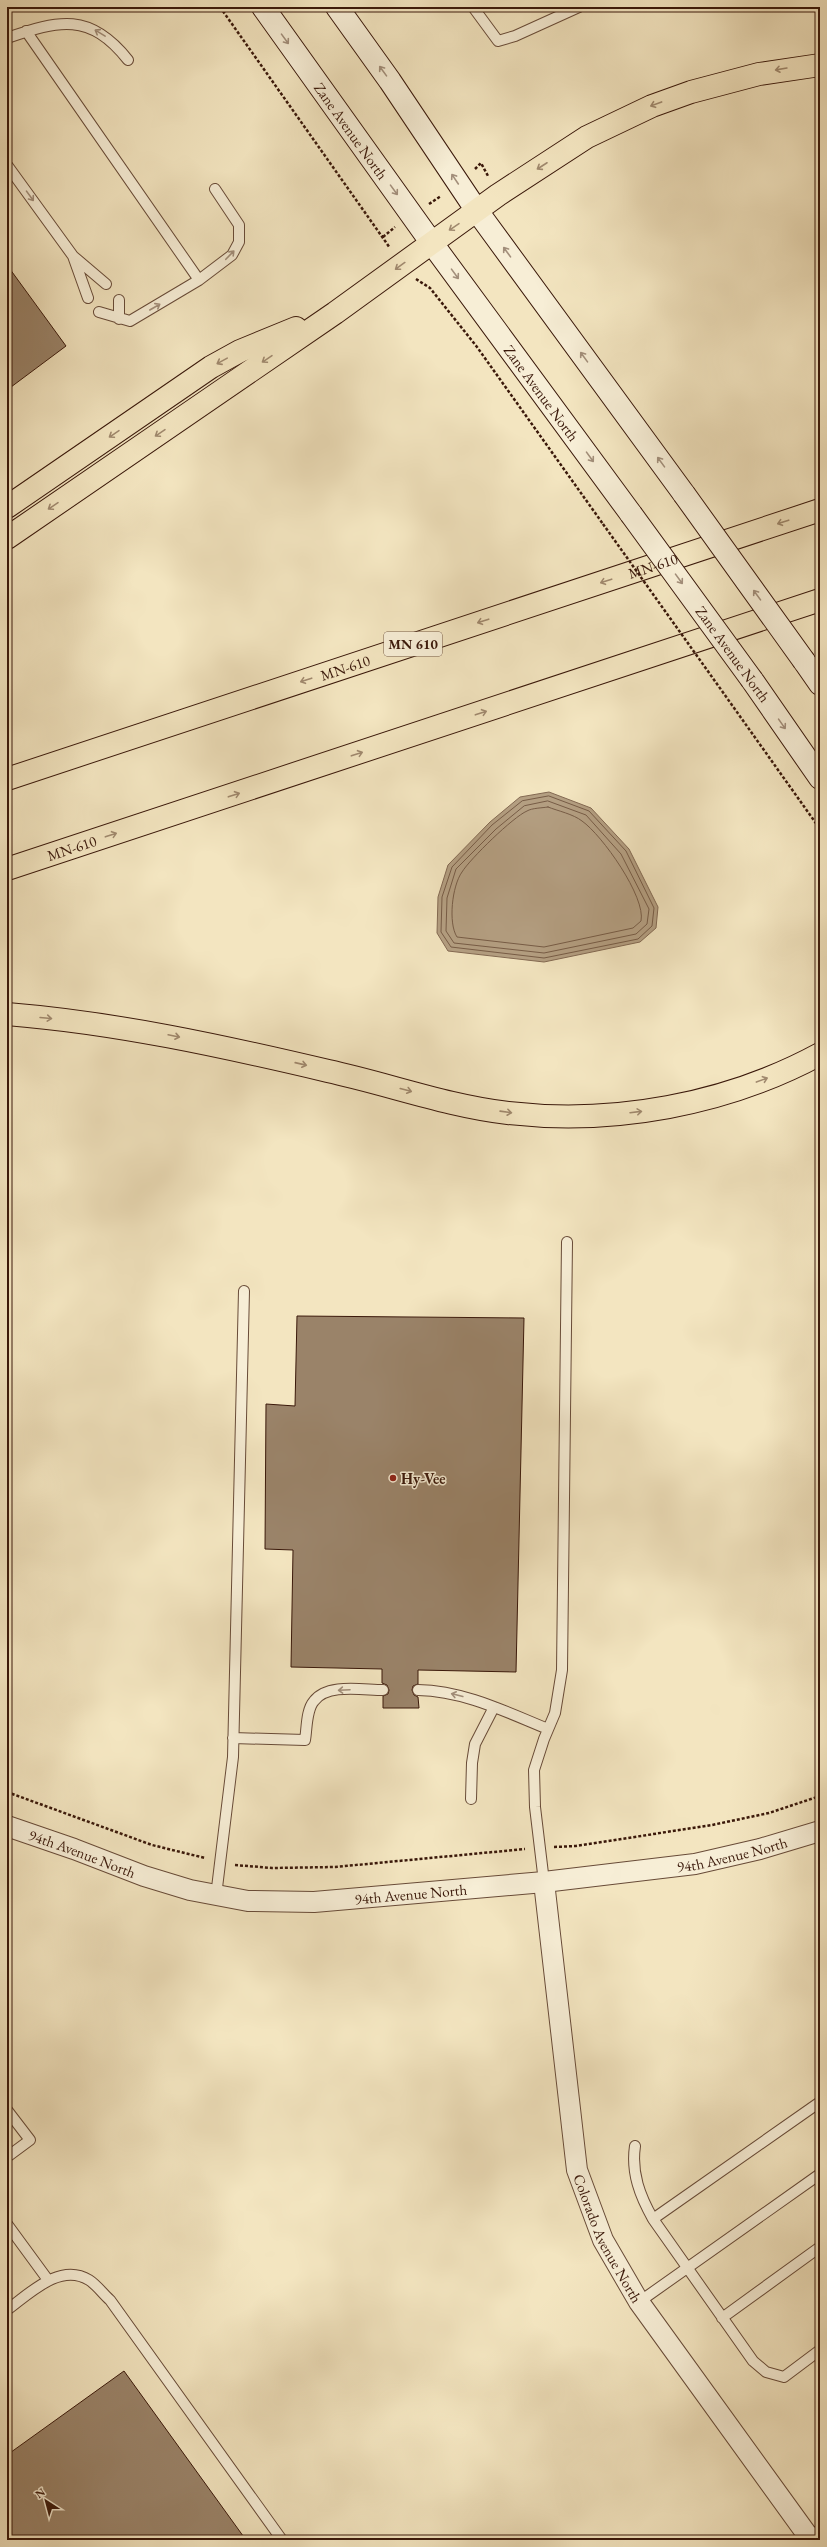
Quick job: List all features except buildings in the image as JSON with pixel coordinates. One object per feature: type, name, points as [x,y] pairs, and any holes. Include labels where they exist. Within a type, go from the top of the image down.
[{"type":"highway","points":[[7,538],[335,313],[431,242],[498,195],[586,137],[652,106],[730,80],[794,67],[820,65]]},
{"type":"highway","points":[[7,507],[211,367],[240,351],[335,313]]},
{"type":"highway","name":"MN-610","points":[[7,779],[820,510]]},
{"type":"highway","name":"MN-610","points":[[7,870],[820,600]]},
{"type":"highway","points":[[7,1014],[114,1025],[166,1034],[368,1080],[468,1105],[506,1113],[543,1115],[624,1113],[696,1101],[768,1078],[820,1054]]},
{"type":"main road","name":"Zane Avenue North","points":[[263,7],[431,242],[632,514],[752,680],[820,778]]},
{"type":"main road","points":[[337,7],[390,81],[477,211],[684,494],[820,684]]},
{"type":"main road","points":[[815,2540],[820,2537]]},
{"type":"street","name":"94th Avenue North","points":[[7,1826],[144,1876],[216,1896],[248,1901],[314,1902],[544,1882],[695,1864],[760,1850],[820,1831]]},
{"type":"street","name":"Colorado Avenue North","points":[[544,1882],[577,2170],[603,2240],[639,2302],[811,2540]]},
{"type":"lane","points":[[473,7],[498,41],[516,36],[579,7]]},
{"type":"lane","points":[[7,38],[26,31],[71,22],[96,30],[108,38],[128,60]]},
{"type":"lane","points":[[26,31],[200,280]]},
{"type":"lane","points":[[7,165],[73,256],[106,284]]},
{"type":"lane","points":[[99,312],[119,319],[130,320],[200,280],[232,255],[239,242],[239,225],[215,189]]},
{"type":"lane","points":[[73,256],[88,298]]},
{"type":"lane","points":[[119,300],[119,319]]},
{"type":"lane","points":[[544,1882],[535,1807],[534,1770],[548,1730],[556,1713],[562,1670],[567,1242]]},
{"type":"lane","points":[[216,1896],[218,1861],[233,1757],[244,1291]]},
{"type":"lane","points":[[233,1738],[305,1740],[309,1711],[314,1701],[323,1694],[340,1689],[383,1690]]},
{"type":"lane","points":[[418,1690],[452,1693],[494,1707],[548,1730]]},
{"type":"lane","points":[[471,1799],[472,1763],[475,1744],[494,1707]]},
{"type":"lane","points":[[653,2219],[820,2102]]},
{"type":"lane","points":[[7,2110],[30,2140],[7,2157]]},
{"type":"lane","points":[[635,2146],[633,2160],[636,2180],[643,2200],[653,2219],[686,2269],[752,2361],[766,2372],[784,2377],[820,2350]]},
{"type":"lane","points":[[639,2302],[820,2174]]},
{"type":"lane","points":[[7,2224],[48,2280]]},
{"type":"lane","points":[[722,2318],[820,2246]]},
{"type":"lane","points":[[7,2310],[48,2280],[70,2273],[89,2280],[110,2300],[282,2540]]},
{"type":"path","points":[[383,237],[412,215],[459,184],[481,163]]},
{"type":"path","points":[[603,524],[820,829]]},
{"type":"path","points":[[7,1792],[152,1846],[218,1861],[272,1868],[335,1867],[540,1847],[576,1846],[712,1825],[768,1813],[820,1796]]},
{"type":"water","points":[[549,792],[591,808],[629,849],[658,907],[656,928],[640,942],[544,962],[448,951],[437,933],[438,897],[448,865],[490,822],[520,797]]},
{"type":"place","name":"Hy-Vee","points":[[393,1478]]}]
